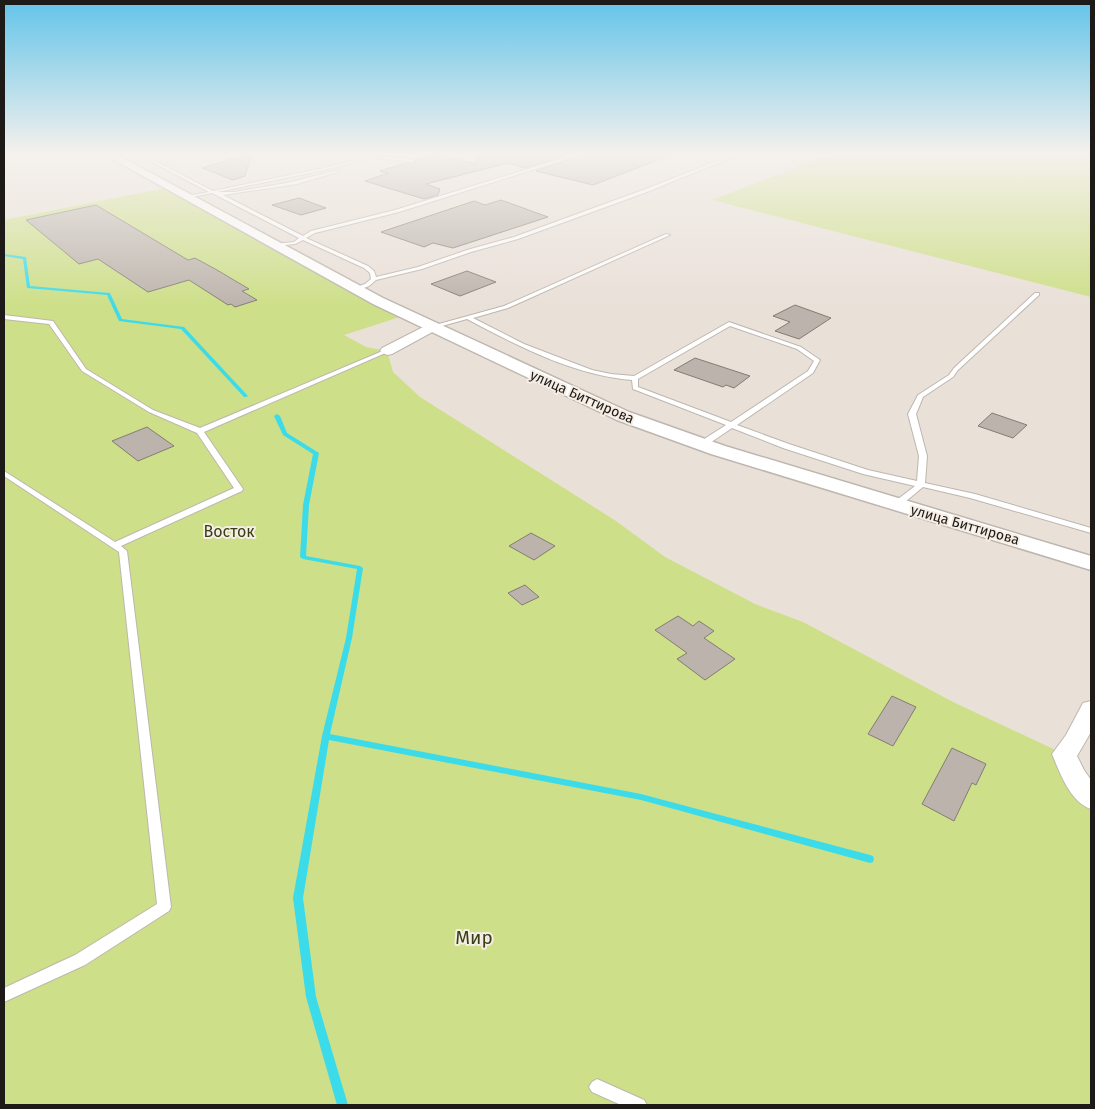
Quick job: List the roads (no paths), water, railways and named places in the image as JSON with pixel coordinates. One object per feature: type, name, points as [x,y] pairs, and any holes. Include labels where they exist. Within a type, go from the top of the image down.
[{"type":"street","name":"улица Биттирова","points":[[201,204],[431,327],[615,413],[701,445],[1091,563]]},
{"type":"street","points":[[387,351],[431,327]]},
{"type":"street","points":[[1091,709],[1079,735],[1064,754],[1074,776],[1091,799]]},
{"type":"lane","points":[[235,204],[304,239],[366,267],[372,272],[374,279]]},
{"type":"lane","points":[[277,245],[295,243],[314,232],[420,204]]},
{"type":"lane","points":[[356,288],[367,285],[374,279],[420,268],[468,250],[498,244],[610,204]]},
{"type":"lane","points":[[431,327],[469,318],[525,300],[668,235]]},
{"type":"lane","points":[[896,505],[921,485],[923,456],[912,414],[920,396],[951,376],[956,369],[1038,294]]},
{"type":"lane","points":[[4,317],[51,322],[84,370],[151,411],[200,431],[239,489],[114,546]]},
{"type":"lane","points":[[469,318],[522,345],[590,371],[611,376],[635,378],[729,324],[799,348],[818,360],[811,372],[701,445]]},
{"type":"lane","points":[[200,431],[387,351]]},
{"type":"lane","points":[[635,378],[635,388],[786,446],[866,472],[972,496],[1091,531]]},
{"type":"lane","points":[[4,473],[123,551],[164,907],[80,960],[4,995]]},
{"type":"lane","points":[[597,1087],[639,1105]]},
{"type":"waterway","points":[[4,255],[25,258],[28,287],[109,294],[120,320],[182,328],[246,396]]},
{"type":"waterway","points":[[277,416],[285,434],[316,453],[306,505],[303,557],[360,568],[349,638],[326,736]]},
{"type":"waterway","points":[[326,736],[641,797],[870,859]]},
{"type":"waterway","points":[[326,736],[298,898],[311,997],[342,1105]]},
{"type":"park label","name":"Восток","points":[[229,531]]},
{"type":"park label","name":"Мир","points":[[474,937]]}]
